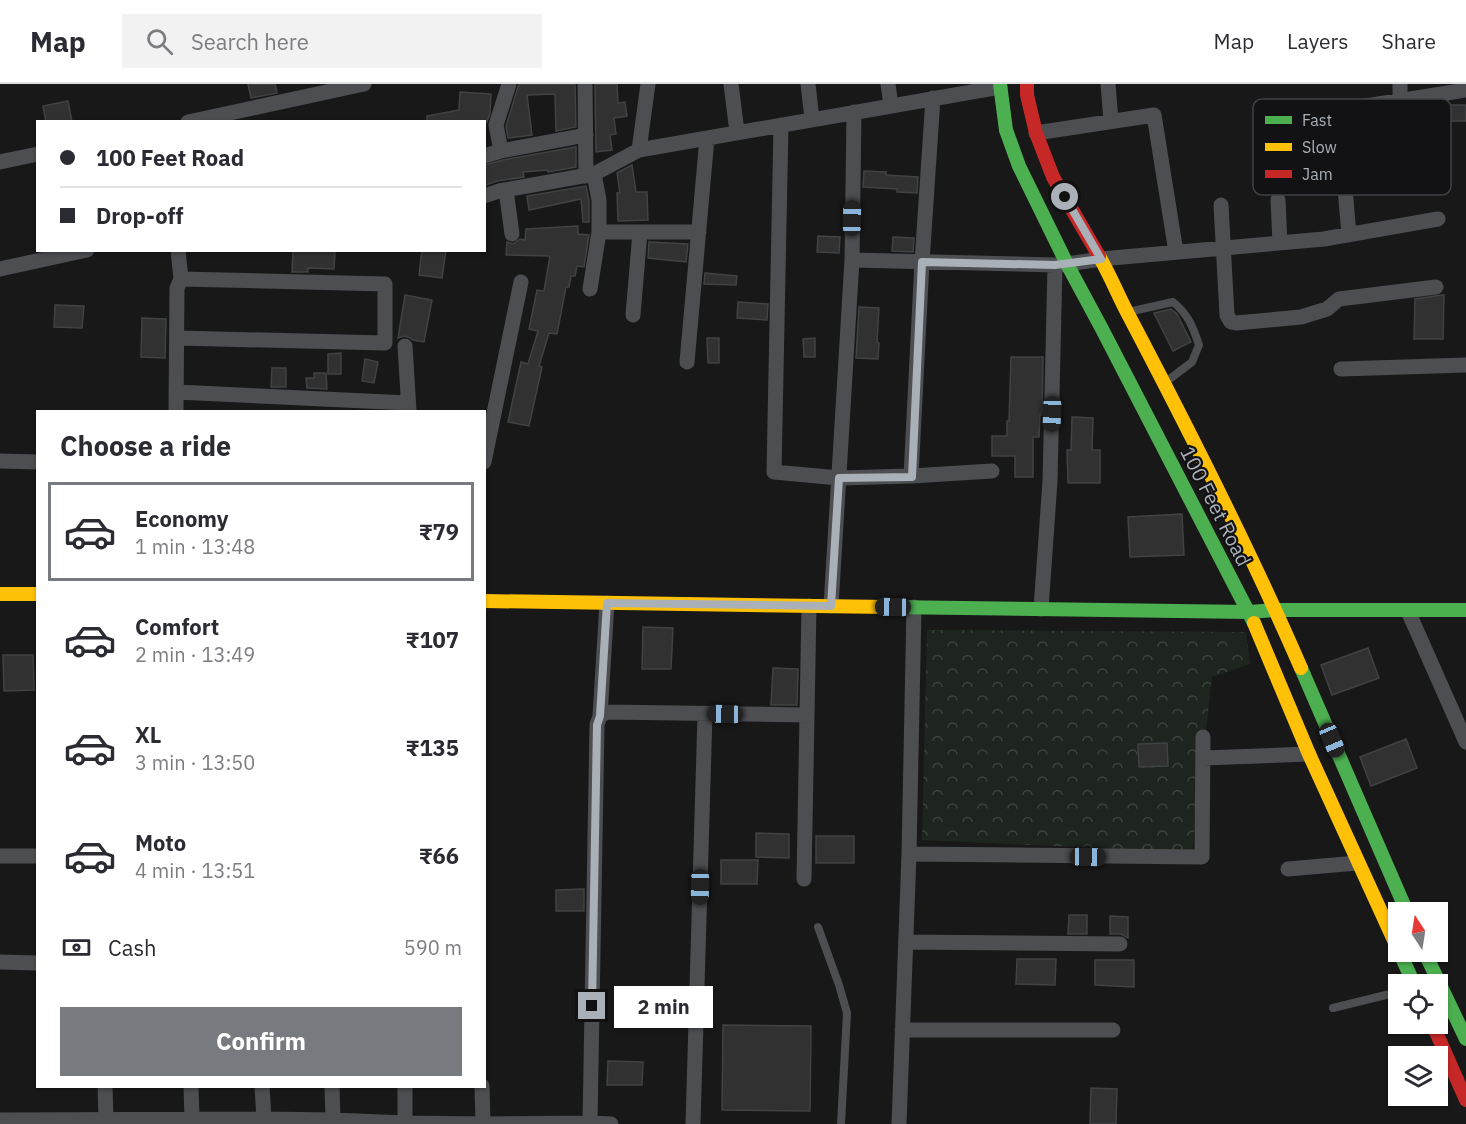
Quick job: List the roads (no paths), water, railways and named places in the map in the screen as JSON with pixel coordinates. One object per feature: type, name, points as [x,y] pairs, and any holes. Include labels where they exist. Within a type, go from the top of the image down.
[{"type":"main road","name":"100 Feet Road","points":[[1027,84],[1027,94],[1036,133],[1053,177],[1101,259],[1126,312],[1165,383],[1276,610],[1403,902]]},
{"type":"main road","name":"100 Feet Road","points":[[1000,85],[1006,130],[1061,265],[1102,329],[1249,612],[1309,754],[1388,929]]},
{"type":"main road","points":[[0,594],[36,594]]},
{"type":"main road","points":[[486,601],[1249,612],[1466,610]]},
{"type":"main road","points":[[1429,962],[1466,1040]]},
{"type":"main road","points":[[1437,1034],[1466,1100]]},
{"type":"street","points":[[197,120],[364,84]]},
{"type":"street","points":[[501,151],[496,125],[509,84]]},
{"type":"street","points":[[585,84],[590,175],[599,200],[598,232],[590,289]]},
{"type":"street","points":[[639,150],[648,84]]},
{"type":"street","points":[[731,84],[737,132]]},
{"type":"street","points":[[808,84],[812,120]]},
{"type":"street","points":[[888,84],[891,106]]},
{"type":"street","points":[[1108,84],[1111,122]]},
{"type":"street","points":[[486,195],[590,175],[639,150],[1000,85]]},
{"type":"street","points":[[1407,99],[1466,90]]},
{"type":"street","points":[[912,477],[922,262],[933,98]]},
{"type":"street","points":[[831,606],[852,260],[854,112]]},
{"type":"street","points":[[1036,133],[1154,115],[1176,252]]},
{"type":"street","points":[[781,125],[774,472],[839,478],[912,477],[992,471]]},
{"type":"street","points":[[486,155],[586,135]]},
{"type":"street","points":[[687,362],[706,138]]},
{"type":"street","points":[[0,162],[36,154]]},
{"type":"street","points":[[506,190],[512,234]]},
{"type":"street","points":[[1345,195],[1348,235]]},
{"type":"street","points":[[1278,200],[1280,243]]},
{"type":"street","points":[[1221,204],[1227,315],[1231,322],[1301,317],[1327,309],[1339,299],[1436,288]]},
{"type":"street","points":[[852,260],[1061,265],[1101,259],[1324,239],[1438,219]]},
{"type":"street","points":[[598,232],[699,232]]},
{"type":"street","points":[[633,315],[640,232]]},
{"type":"street","points":[[0,268],[77,252]]},
{"type":"street","points":[[176,410],[177,288],[181,279],[178,252]]},
{"type":"street","points":[[1041,609],[1061,265]]},
{"type":"street","points":[[178,338],[385,343],[385,284],[181,279]]},
{"type":"street","points":[[486,452],[521,282]]},
{"type":"street","points":[[176,392],[409,407],[405,346]]},
{"type":"street","points":[[1341,369],[1466,365]]},
{"type":"street","points":[[0,461],[36,462]]},
{"type":"street","points":[[590,1123],[597,725],[600,716],[607,603]]},
{"type":"street","points":[[804,879],[809,606]]},
{"type":"street","points":[[899,1124],[909,854],[914,607]]},
{"type":"street","points":[[1408,611],[1466,742]]},
{"type":"street","points":[[600,716],[607,712],[807,715]]},
{"type":"street","points":[[693,1124],[705,714]]},
{"type":"street","points":[[909,854],[1202,857],[1203,737]]},
{"type":"street","points":[[1203,758],[1309,754]]},
{"type":"street","points":[[0,856],[36,856]]},
{"type":"street","points":[[1288,869],[1357,863]]},
{"type":"street","points":[[906,942],[1120,944]]},
{"type":"street","points":[[0,962],[36,963]]},
{"type":"street","points":[[902,1030],[1113,1030]]},
{"type":"street","points":[[105,1088],[106,1118]]},
{"type":"street","points":[[191,1088],[192,1119]]},
{"type":"street","points":[[262,1088],[264,1119]]},
{"type":"street","points":[[332,1088],[333,1119]]},
{"type":"street","points":[[405,1088],[405,1123]]},
{"type":"street","points":[[482,1088],[483,1124]]},
{"type":"street","points":[[0,1120],[333,1119],[405,1123],[611,1124]]},
{"type":"lane","points":[[1126,312],[1173,302],[1184,311],[1198,345],[1192,362],[1165,383]]},
{"type":"lane","points":[[818,927],[847,1013],[841,1124]]},
{"type":"lane","points":[[1333,1008],[1388,994]]}]
